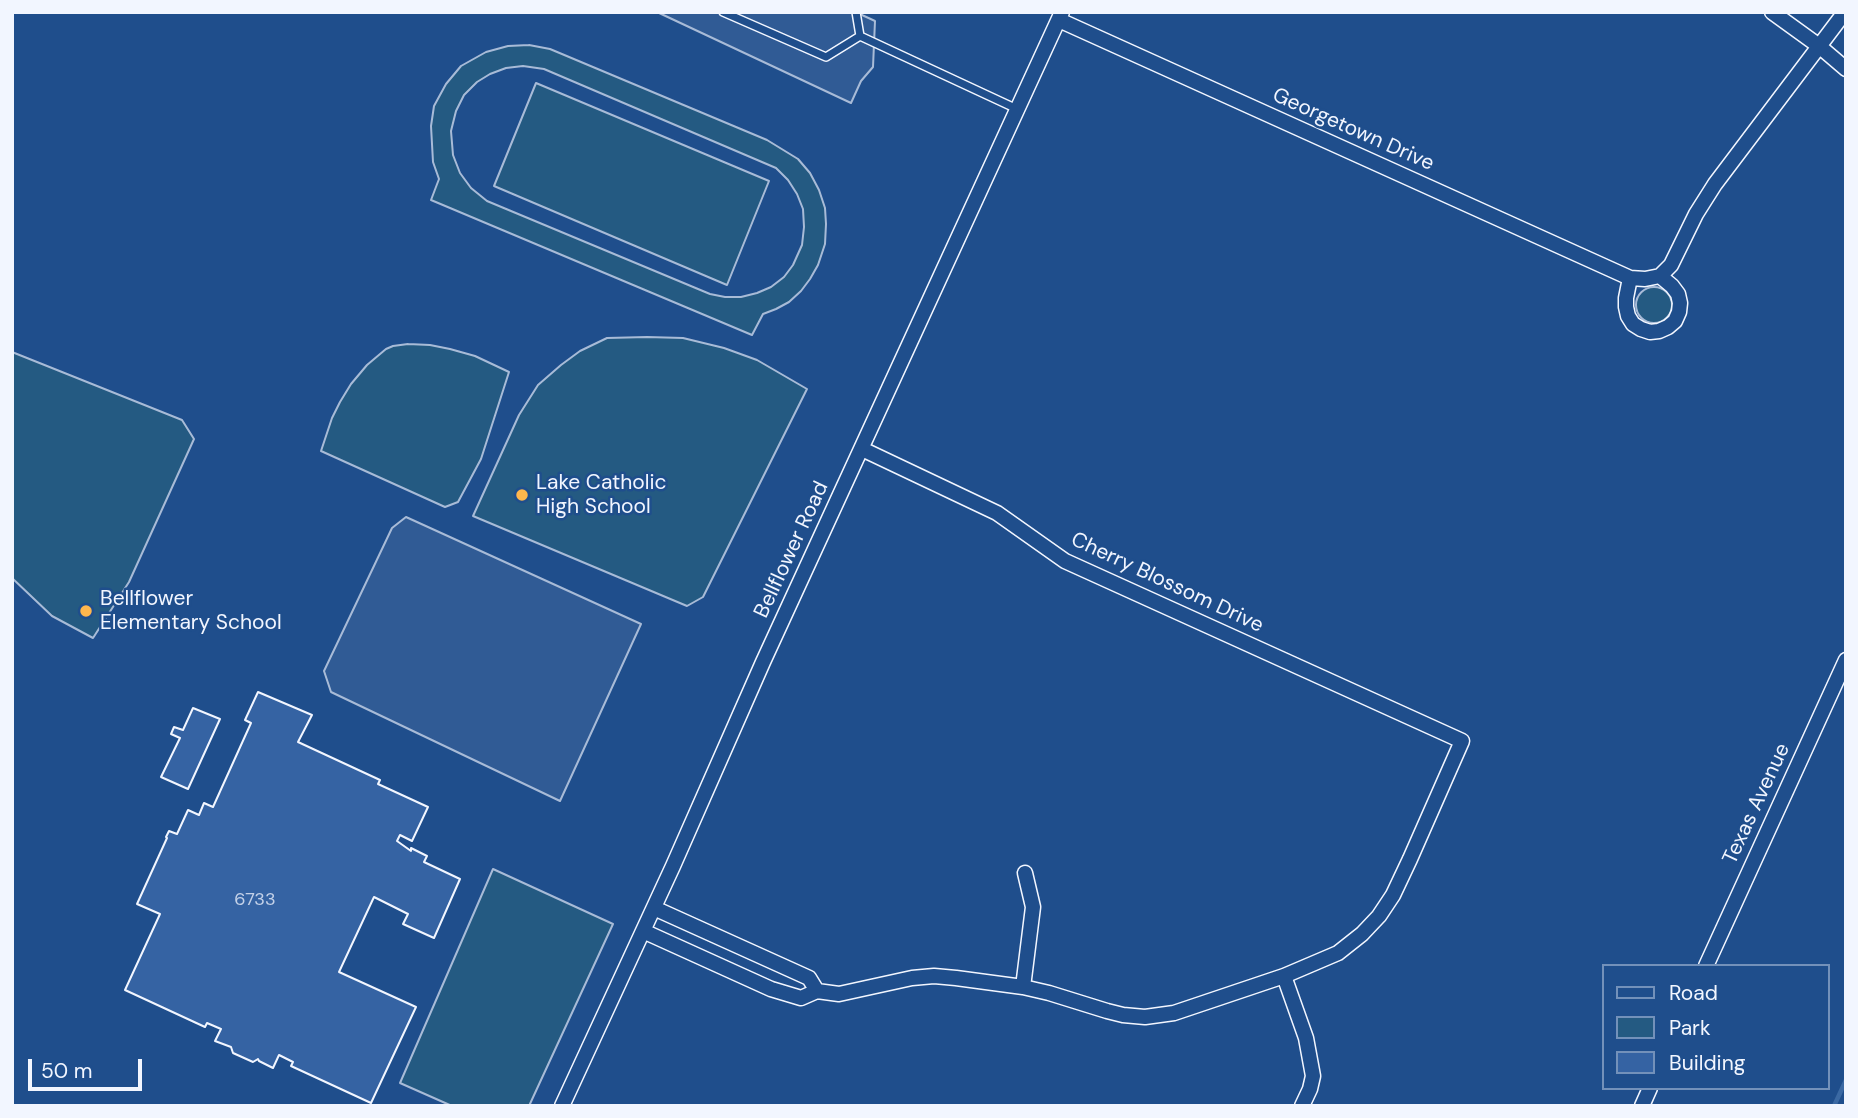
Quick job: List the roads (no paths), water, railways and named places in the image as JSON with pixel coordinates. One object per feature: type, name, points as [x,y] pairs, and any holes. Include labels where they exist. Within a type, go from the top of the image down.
[{"type":"street","points":[[1772,12],[1846,69]]},
{"type":"street","points":[[1630,278],[1626,307],[1633,324],[1650,332],[1659,331],[1675,321],[1680,303],[1678,294],[1660,276],[1671,265],[1696,214],[1715,184],[1845,12]]},
{"type":"street","name":"Bellflower Road","points":[[562,1106],[654,908],[762,662],[1061,16]]},
{"type":"street","name":"Georgetown Drive","points":[[1061,16],[1630,278],[1660,276]]},
{"type":"street","name":"Cherry Blossom Drive","points":[[862,449],[997,513],[1065,561],[1462,741],[1393,895],[1379,916],[1338,953],[1284,976]]},
{"type":"street","name":"Texas Avenue","points":[[1707,964],[1846,660]]},
{"type":"street","points":[[1023,987],[1033,907],[1025,873]]},
{"type":"street","points":[[654,908],[809,978],[817,992]]},
{"type":"street","points":[[643,931],[771,989],[802,998],[817,992],[839,994],[912,978],[934,976],[1023,987],[1107,1011],[1145,1017],[1174,1013],[1284,976],[1306,1038],[1313,1076],[1302,1106]]},
{"type":"street","points":[[1642,1106],[1649,1090]]},
{"type":"lane","points":[[723,12],[826,57],[860,36]]},
{"type":"lane","points":[[856,12],[860,36]]},
{"type":"lane","points":[[860,36],[1017,108]]},
{"type":"waterway","points":[[1834,1106],[1846,1080]]},
{"type":"place","name":"Lake Catholic High School","points":[[522,495]]},
{"type":"place","name":"Bellflower Elementary School","points":[[86,611]]}]
